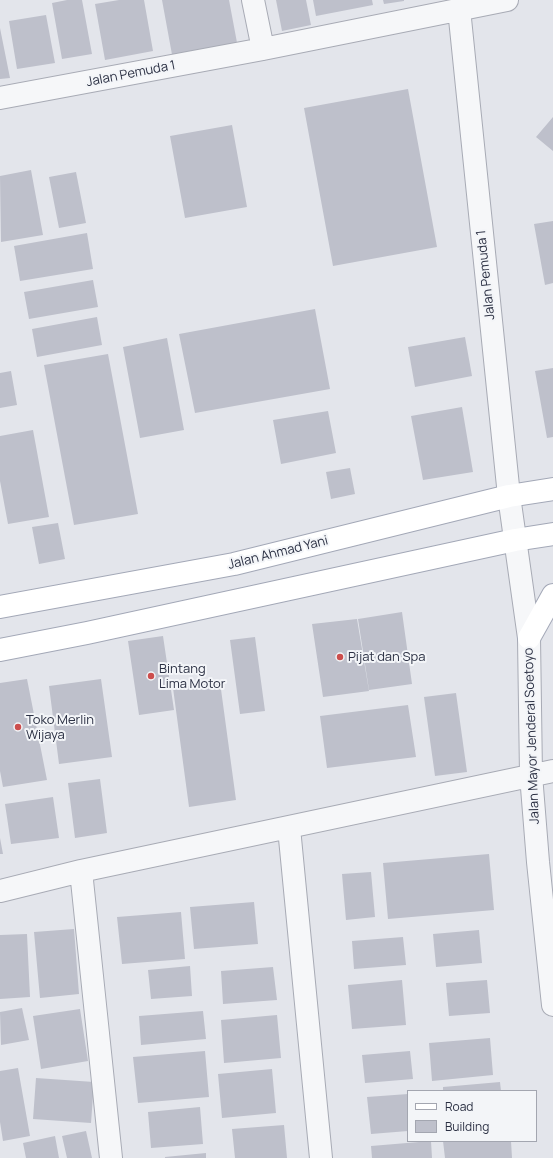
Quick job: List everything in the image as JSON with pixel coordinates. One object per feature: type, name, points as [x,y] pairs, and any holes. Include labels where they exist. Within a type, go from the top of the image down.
[{"type":"main road","name":"Jalan Ahmad Yani","points":[[0,607],[234,564],[508,496],[553,488]]},
{"type":"main road","points":[[0,650],[87,633],[515,540],[553,534]]},
{"type":"main road","points":[[529,638],[553,595]]},
{"type":"street","points":[[253,0],[263,50]]},
{"type":"street","name":"Jalan Pemuda 1","points":[[0,98],[263,50],[507,0]]},
{"type":"street","name":"Jalan Pemuda 1","points":[[459,9],[508,496],[515,540]]},
{"type":"street","name":"Jalan Mayor Jenderal Soetoyo","points":[[515,540],[529,638],[531,775],[546,861],[553,1005]]},
{"type":"street","points":[[0,890],[81,871],[553,771]]},
{"type":"street","points":[[289,828],[321,1158]]},
{"type":"street","points":[[81,871],[111,1158]]},
{"type":"building","points":[[67,0],[82,0],[92,54],[62,59],[52,3]]},
{"type":"building","points":[[119,0],[144,0],[153,51],[105,60],[95,4]]},
{"type":"building","points":[[162,0],[229,0],[238,48],[173,60]]},
{"type":"building","points":[[276,0],[306,0],[311,25],[282,31]]},
{"type":"building","points":[[313,0],[372,0],[373,5],[316,16]]},
{"type":"building","points":[[383,0],[404,0],[404,1],[384,4]]},
{"type":"building","points":[[46,15],[55,63],[17,69],[9,21]]},
{"type":"building","points":[[0,28],[10,78],[0,79]]},
{"type":"building","points":[[408,89],[437,247],[333,266],[304,108]]},
{"type":"building","points":[[553,117],[553,151],[536,137]]},
{"type":"building","points":[[232,125],[247,207],[185,218],[170,136]]},
{"type":"building","points":[[31,170],[43,235],[1,242],[0,176]]},
{"type":"building","points":[[76,172],[86,223],[59,228],[49,177]]},
{"type":"building","points":[[553,221],[553,283],[545,285],[534,224]]},
{"type":"building","points":[[87,233],[93,269],[20,281],[14,246]]},
{"type":"building","points":[[93,280],[98,307],[29,319],[24,292]]},
{"type":"building","points":[[315,309],[330,389],[195,413],[179,334]]},
{"type":"building","points":[[97,317],[102,345],[37,357],[32,329]]},
{"type":"building","points":[[465,337],[472,376],[415,387],[408,347]]},
{"type":"building","points":[[167,338],[184,430],[140,438],[123,347]]},
{"type":"building","points":[[108,354],[138,514],[74,525],[44,365]]},
{"type":"building","points":[[553,368],[553,437],[547,438],[535,371]]},
{"type":"building","points":[[11,371],[17,405],[0,408],[0,373]]},
{"type":"building","points":[[462,407],[473,472],[423,480],[411,416]]},
{"type":"building","points":[[328,411],[336,453],[281,464],[273,420]]},
{"type":"building","points":[[33,430],[49,517],[8,524],[0,481],[0,436]]},
{"type":"building","points":[[350,468],[355,494],[331,499],[326,472]]},
{"type":"building","points":[[58,523],[65,559],[39,564],[32,527]]},
{"type":"building","points":[[402,612],[412,684],[369,690],[358,619]]},
{"type":"building","name":"Pijat dan Spa","points":[[357,619],[369,691],[323,697],[312,624]]},
{"type":"building","name":"Bintang Lima Motor","points":[[163,636],[174,710],[139,715],[128,641]]},
{"type":"building","points":[[255,637],[265,711],[240,714],[230,640]]},
{"type":"building","name":"Toko Merlin Wijaya","points":[[27,679],[47,780],[3,787],[0,771],[0,683]]},
{"type":"building","points":[[101,679],[112,757],[59,764],[49,686]]},
{"type":"building","points":[[220,682],[236,800],[189,807],[173,688]]},
{"type":"building","points":[[456,693],[467,772],[435,776],[424,697]]},
{"type":"building","points":[[408,705],[416,757],[327,768],[320,716]]},
{"type":"building","points":[[100,779],[107,833],[75,838],[68,783]]},
{"type":"building","points":[[53,797],[59,838],[11,844],[5,804]]},
{"type":"building","points":[[0,838],[3,854],[0,854]]},
{"type":"building","points":[[489,854],[494,910],[388,919],[383,863]]},
{"type":"building","points":[[371,872],[375,917],[346,920],[342,874]]},
{"type":"building","points":[[254,902],[258,944],[194,949],[190,907]]},
{"type":"building","points":[[181,912],[185,959],[122,964],[117,917]]},
{"type":"building","points":[[74,929],[79,994],[40,998],[34,932]]},
{"type":"building","points":[[479,930],[482,963],[436,967],[433,934]]},
{"type":"building","points":[[27,934],[30,997],[0,999],[0,935]]},
{"type":"building","points":[[403,937],[406,965],[354,969],[352,941]]},
{"type":"building","points":[[190,966],[192,996],[151,999],[148,970]]},
{"type":"building","points":[[273,967],[277,1000],[223,1004],[221,971]]},
{"type":"building","points":[[402,980],[406,1025],[352,1029],[348,985]]},
{"type":"building","points":[[487,980],[490,1013],[449,1016],[446,983]]},
{"type":"building","points":[[22,1008],[29,1040],[1,1045],[0,1012]]},
{"type":"building","points":[[80,1009],[88,1061],[41,1069],[33,1016]]},
{"type":"building","points":[[203,1011],[206,1039],[141,1045],[139,1016]]},
{"type":"building","points":[[277,1015],[281,1058],[224,1063],[221,1020]]},
{"type":"building","points":[[490,1038],[493,1075],[432,1081],[429,1043]]},
{"type":"building","points":[[205,1051],[209,1097],[138,1103],[133,1057]]},
{"type":"building","points":[[410,1051],[413,1079],[365,1083],[362,1055]]},
{"type":"building","points":[[18,1068],[30,1136],[3,1141],[0,1122],[0,1071]]},
{"type":"building","points":[[272,1069],[276,1113],[222,1118],[218,1074]]},
{"type":"building","points":[[36,1078],[94,1082],[91,1123],[33,1119]]},
{"type":"building","points":[[500,1082],[501,1090],[443,1090],[443,1087]]},
{"type":"building","points":[[407,1094],[407,1131],[371,1134],[367,1097]]},
{"type":"building","points":[[200,1107],[203,1144],[151,1148],[148,1112]]},
{"type":"building","points":[[284,1125],[287,1158],[235,1158],[232,1129]]},
{"type":"building","points":[[86,1131],[92,1158],[67,1158],[62,1136]]},
{"type":"building","points":[[55,1136],[59,1158],[26,1158],[23,1143]]},
{"type":"building","points":[[431,1142],[432,1158],[372,1158],[371,1146]]},
{"type":"building","points":[[443,1142],[511,1142],[512,1158],[445,1158]]},
{"type":"building","points":[[206,1153],[206,1158],[165,1158],[165,1157]]},
{"type":"place","name":"Pijat dan Spa","points":[[340,657]]},
{"type":"place","name":"Bintang Lima Motor","points":[[151,676]]},
{"type":"place","name":"Toko Merlin Wijaya","points":[[18,727]]}]
